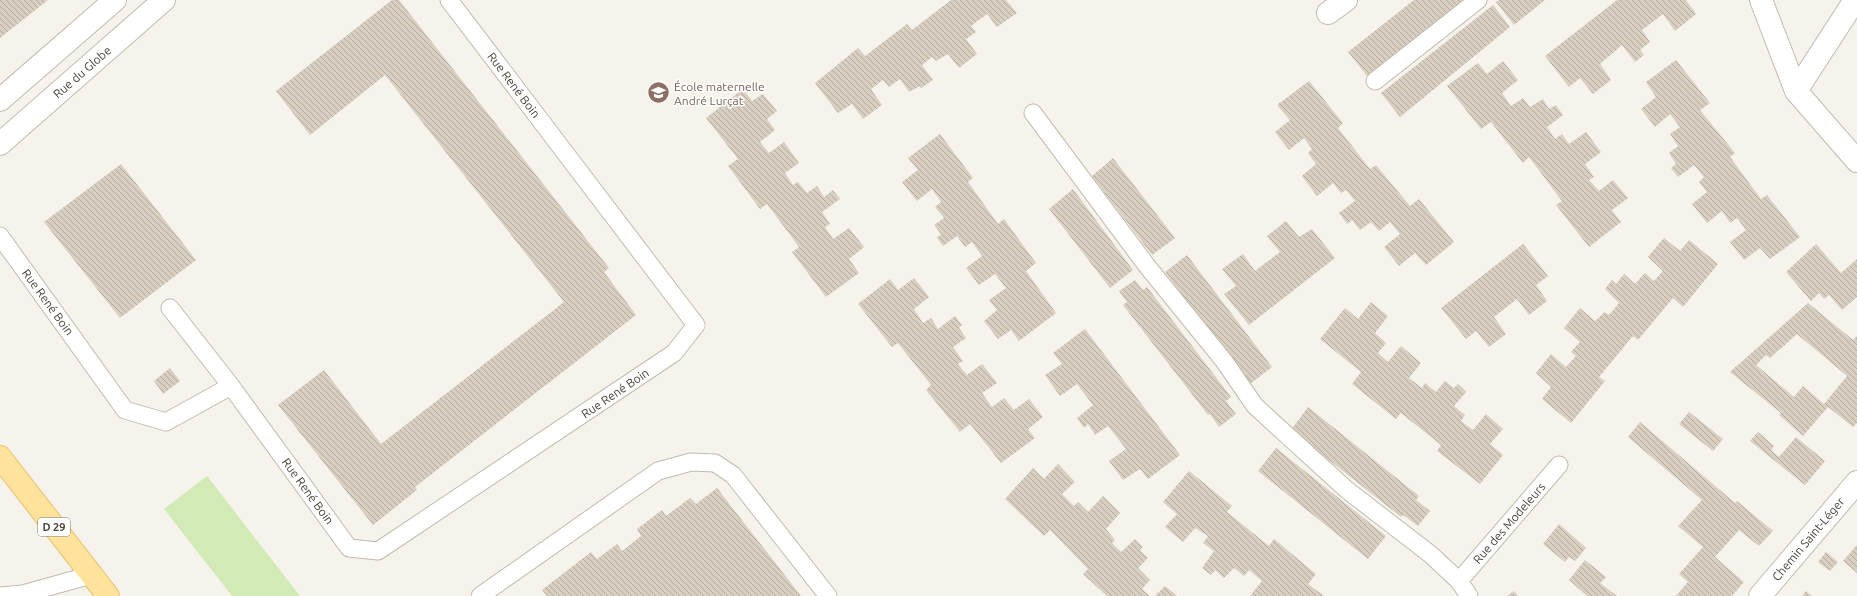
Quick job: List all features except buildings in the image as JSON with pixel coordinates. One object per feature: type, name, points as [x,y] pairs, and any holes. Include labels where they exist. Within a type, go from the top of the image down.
[{"type":"main road","name":"D 29","points":[[0,457],[108,596]]},
{"type":"street","points":[[0,100],[115,0]]},
{"type":"street","name":"Rue du Globe","points":[[0,144],[164,0]]},
{"type":"street","points":[[1328,13],[1346,0]]},
{"type":"street","points":[[1761,0],[1796,91],[1857,161]]},
{"type":"street","points":[[1796,91],[1855,0]]},
{"type":"street","name":"Chemin Saint-Léger","points":[[1760,596],[1857,482]]},
{"type":"lane","name":"Rue René Boin","points":[[170,308],[231,386],[349,548],[378,551],[674,353],[696,325],[449,0]]},
{"type":"lane","points":[[1375,81],[1478,0]]},
{"type":"lane","points":[[1033,113],[1147,266],[1224,361],[1255,406],[1347,490],[1430,554],[1459,581],[1469,596]]},
{"type":"lane","name":"Rue René Boin","points":[[0,236],[125,410],[166,422],[231,386]]},
{"type":"lane","points":[[480,596],[658,471],[691,462],[716,463],[733,474],[828,596]]},
{"type":"lane","name":"Rue des Modeleurs","points":[[1459,581],[1559,465]]},
{"type":"lane","points":[[1,596],[23,594],[91,575]]},
{"type":"green space","points":[[207,476],[300,596],[232,596],[164,509]]},
{"type":"place","name":"École maternelle André Lurçat","points":[[658,93]]}]
